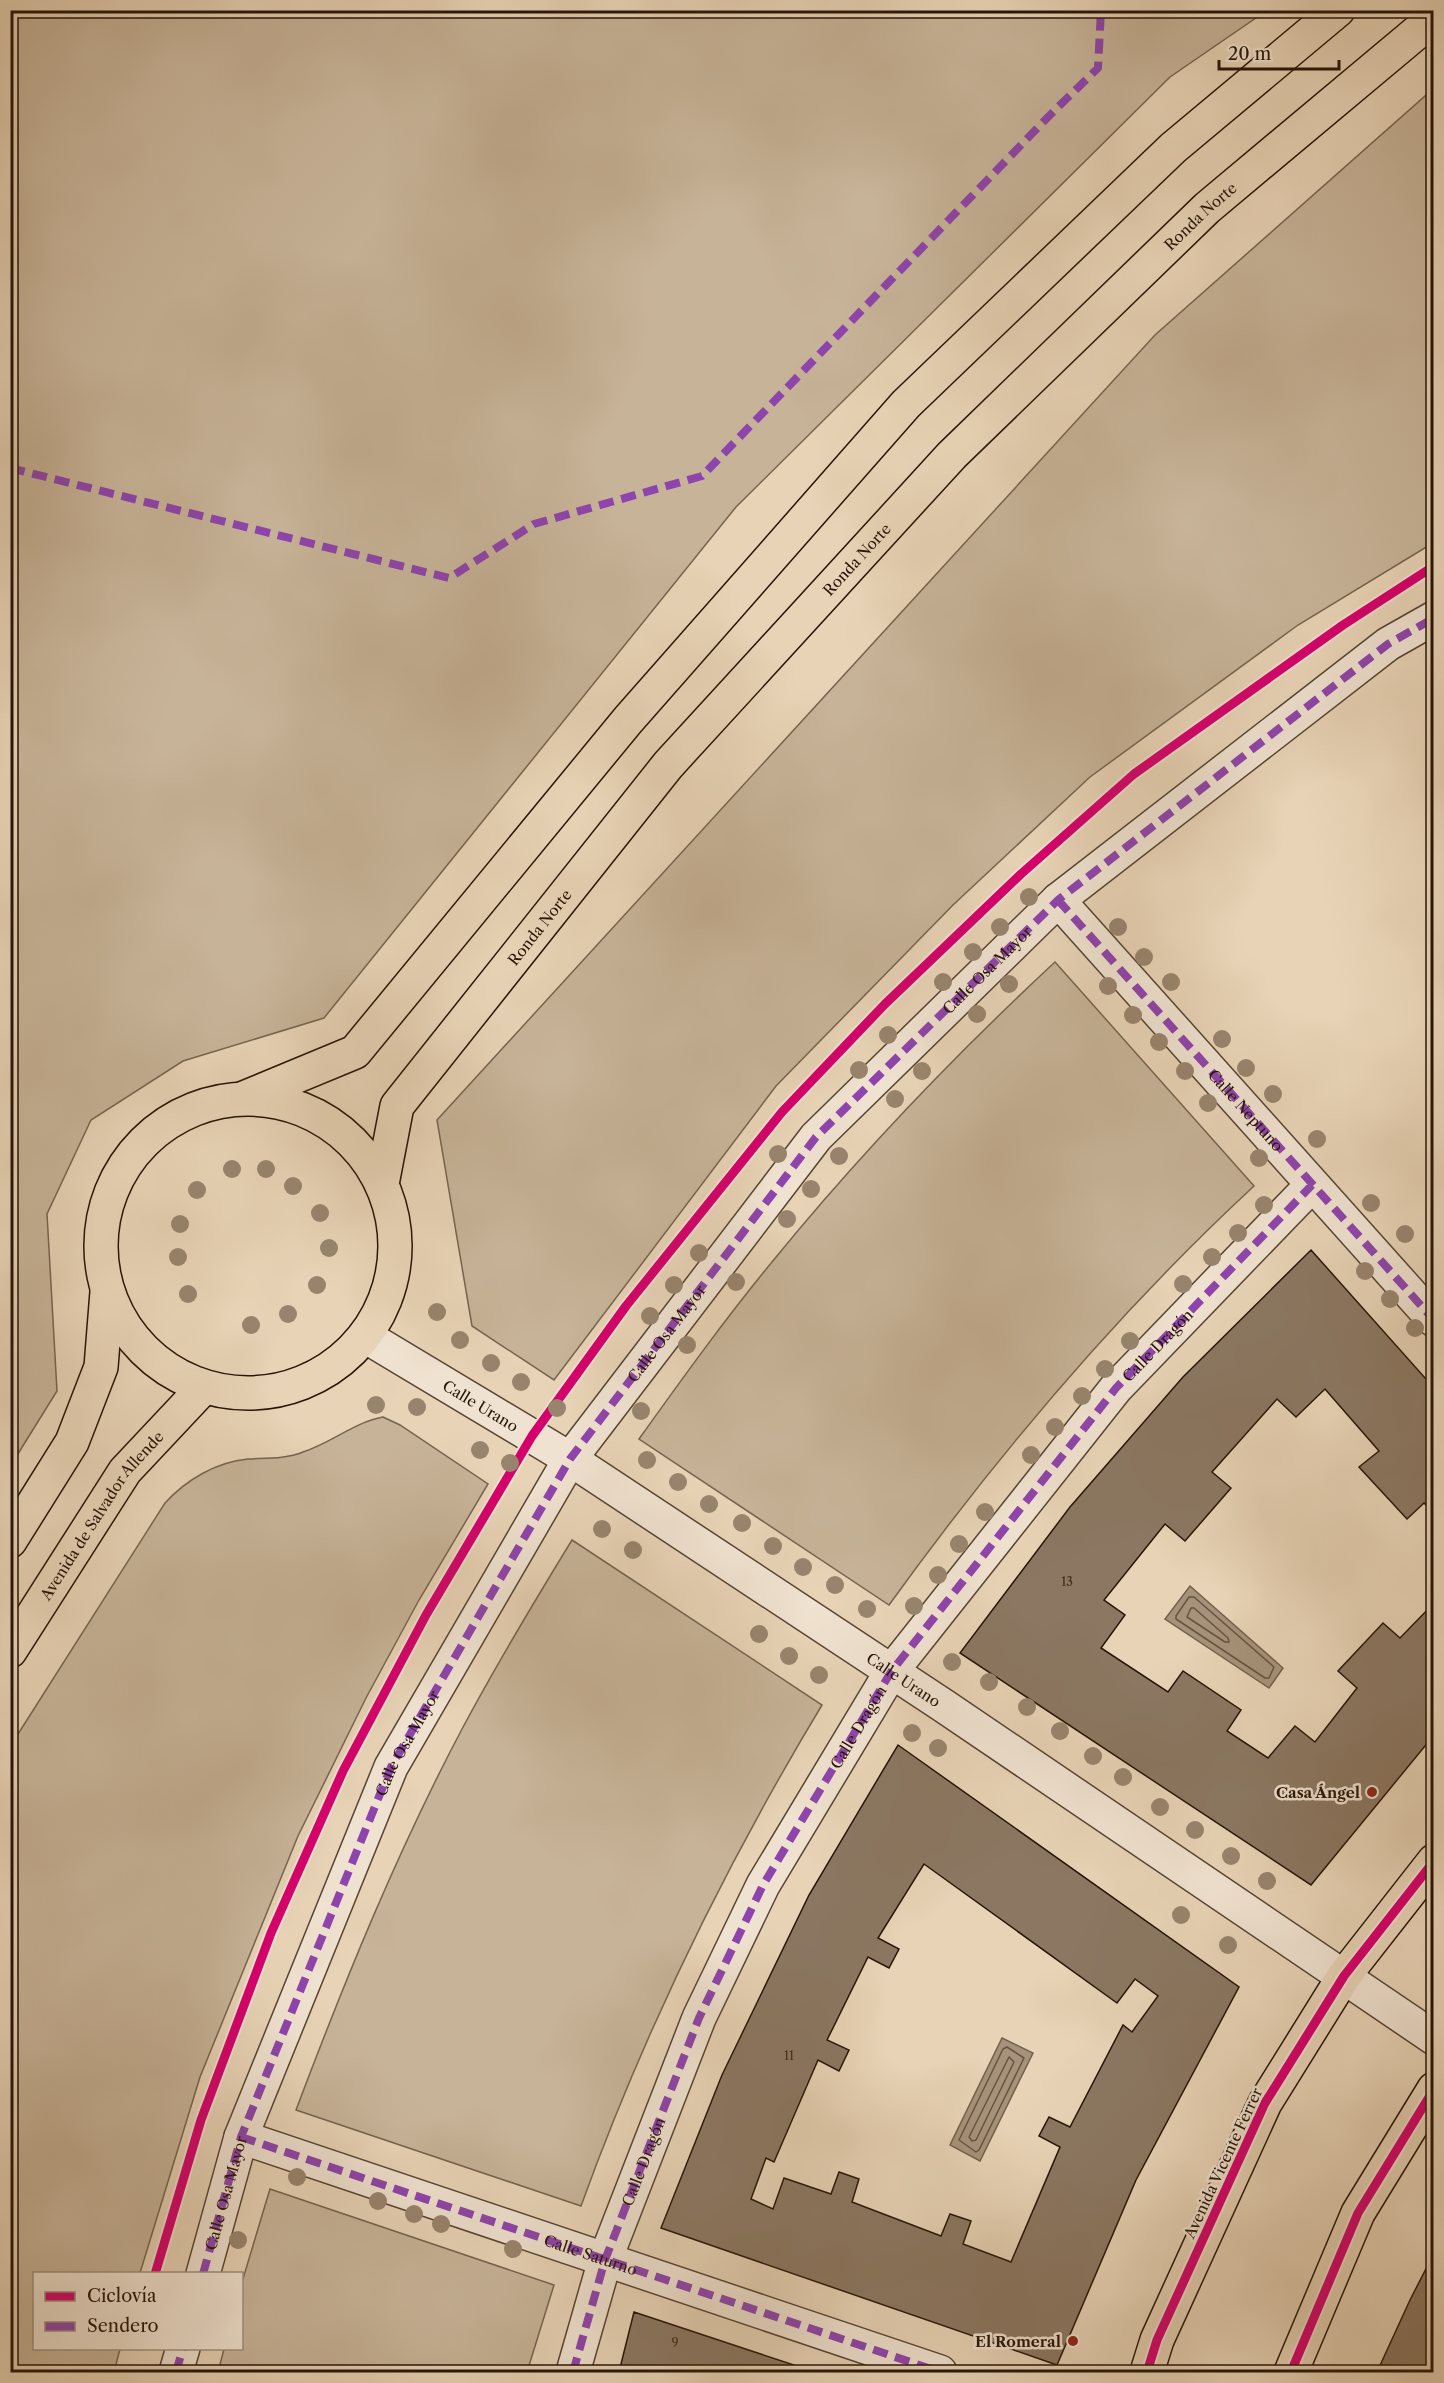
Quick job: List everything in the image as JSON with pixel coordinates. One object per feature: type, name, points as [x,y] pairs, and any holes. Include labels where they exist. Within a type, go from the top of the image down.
[{"type":"main road","points":[[10,1541],[72,1442],[100,1367],[107,1292],[99,1247],[106,1202],[126,1161],[158,1128],[199,1106],[244,1098],[355,1052],[628,720],[906,404],[1173,148],[1338,10]]},
{"type":"main road","name":"Ronda Norte","points":[[382,1184],[397,1106],[668,765],[952,455],[1207,208],[1434,18]]},
{"type":"main road","points":[[107,1292],[128,1334],[161,1366],[203,1388],[248,1395],[292,1388],[333,1368],[365,1336],[385,1302],[395,1263],[394,1222],[382,1184],[358,1148],[325,1121],[286,1103],[244,1098]]},
{"type":"main road","name":"Avenida de Salvador Allende","points":[[10,1651],[125,1471],[203,1388]]},
{"type":"main road","name":"Avenida Vicente Ferrer","points":[[1147,2373],[1157,2340],[1265,2103],[1344,1976],[1434,1861]]},
{"type":"main road","points":[[1291,2373],[1358,2213],[1434,2089]]},
{"type":"street","name":"Calle Osa Mayor","points":[[204,2272],[241,2137],[391,1767],[570,1459],[816,1137],[1058,900],[1388,644],[1434,618]]},
{"type":"street","name":"Calle Neptuno","points":[[1058,900],[1434,1320]]},
{"type":"street","name":"Calle Dragón","points":[[573,2373],[605,2260],[699,2018],[764,1885],[891,1672],[1116,1388],[1312,1185]]},
{"type":"street","name":"Calle Urano","points":[[365,1336],[570,1459],[1434,2038]]},
{"type":"street","name":"Calle Saturno","points":[[241,2137],[940,2373]]},
{"type":"street","points":[[176,2373],[183,2350]]},
{"type":"shaded area","points":[[11,10],[1266,11],[1170,77],[736,507],[324,1018],[183,1061],[91,1120],[47,1214],[57,1391],[11,1465]]},
{"type":"shaded area","points":[[1433,89],[1433,543],[1298,625],[1090,777],[953,905],[776,1086],[554,1380],[472,1326],[437,1120],[1155,335]]},
{"type":"shaded area","points":[[1055,962],[1254,1186],[1154,1284],[1061,1386],[973,1494],[889,1605],[639,1439],[737,1305],[839,1183],[980,1033]]},
{"type":"shaded area","points":[[383,1417],[400,1425],[488,1484],[419,1600],[366,1698],[298,1836],[200,2077],[140,2272],[33,2272],[33,2350],[120,2350],[114,2372],[11,2372],[11,1745],[165,1503],[173,1495],[192,1480],[213,1468],[248,1459],[276,1458],[297,1454]]},
{"type":"shaded area","points":[[572,1540],[822,1705],[752,1826],[689,1950],[632,2076],[581,2206],[296,2110],[353,1965],[438,1775],[475,1705]]},
{"type":"shaded area","points":[[270,2189],[554,2285],[527,2372],[218,2372],[224,2350],[243,2350],[243,2279]]},
{"type":"water","points":[[1190,1586],[1283,1668],[1269,1688],[1165,1619]]},
{"type":"water","points":[[1002,2038],[1033,2053],[980,2161],[950,2145]]},
{"type":"building","points":[[1311,1250],[1434,1388],[1434,1513],[1424,1503],[1407,1519],[1359,1467],[1379,1451],[1325,1389],[1296,1417],[1277,1399],[1212,1472],[1231,1488],[1185,1541],[1165,1524],[1104,1600],[1125,1615],[1101,1648],[1168,1692],[1183,1671],[1241,1710],[1227,1731],[1268,1758],[1295,1726],[1315,1742],[1357,1688],[1338,1671],[1383,1623],[1400,1638],[1434,1603],[1434,1735],[1311,1885],[960,1653],[1070,1507],[1183,1377]]},
{"type":"building","points":[[898,1745],[1239,1987],[1136,2180],[1057,2365],[661,2228],[722,2075],[809,1895]],"holes":[[[924,1864],[1117,2003],[1135,1979],[1158,1996],[1132,2032],[1123,2025],[1070,2127],[1049,2117],[1039,2136],[1060,2147],[1011,2262],[963,2244],[971,2221],[950,2214],[941,2236],[852,2202],[859,2179],[839,2172],[831,2194],[784,2178],[773,2209],[751,2199],[766,2158],[774,2162],[818,2060],[839,2071],[849,2050],[827,2040],[868,1957],[889,1968],[899,1949],[878,1938]]]},
{"type":"building","points":[[1434,2253],[1434,2372],[1377,2372],[1410,2300]]},
{"type":"building","points":[[634,2312],[815,2372],[619,2372]]},
{"type":"marked path","points":[[10,468],[449,578],[534,524],[702,476],[1098,68],[1101,10]]},
{"type":"marked path","points":[[204,2272],[241,2137],[391,1767],[570,1459],[816,1137],[1058,900],[1388,644],[1434,618]]},
{"type":"marked path","points":[[1058,900],[1434,1320]]},
{"type":"marked path","points":[[573,2372],[605,2260],[699,2018],[763,1885],[891,1672],[1116,1388],[1312,1185]]},
{"type":"marked path","points":[[241,2137],[940,2372]]},
{"type":"marked path","points":[[176,2372],[182,2350]]},
{"type":"cycle path","points":[[156,2272],[201,2120],[271,1933],[343,1771],[426,1615],[532,1436],[626,1306],[782,1112],[885,1004],[1021,874],[1134,774],[1343,625],[1434,566]]},
{"type":"cycle path","points":[[1147,2372],[1157,2340],[1265,2103],[1344,1976],[1434,1861]]},
{"type":"cycle path","points":[[1291,2372],[1358,2213],[1434,2089]]},
{"type":"place","name":"Casa Ángel","points":[[1372,1792]]},
{"type":"place","name":"El Romeral","points":[[1073,2341]]}]
